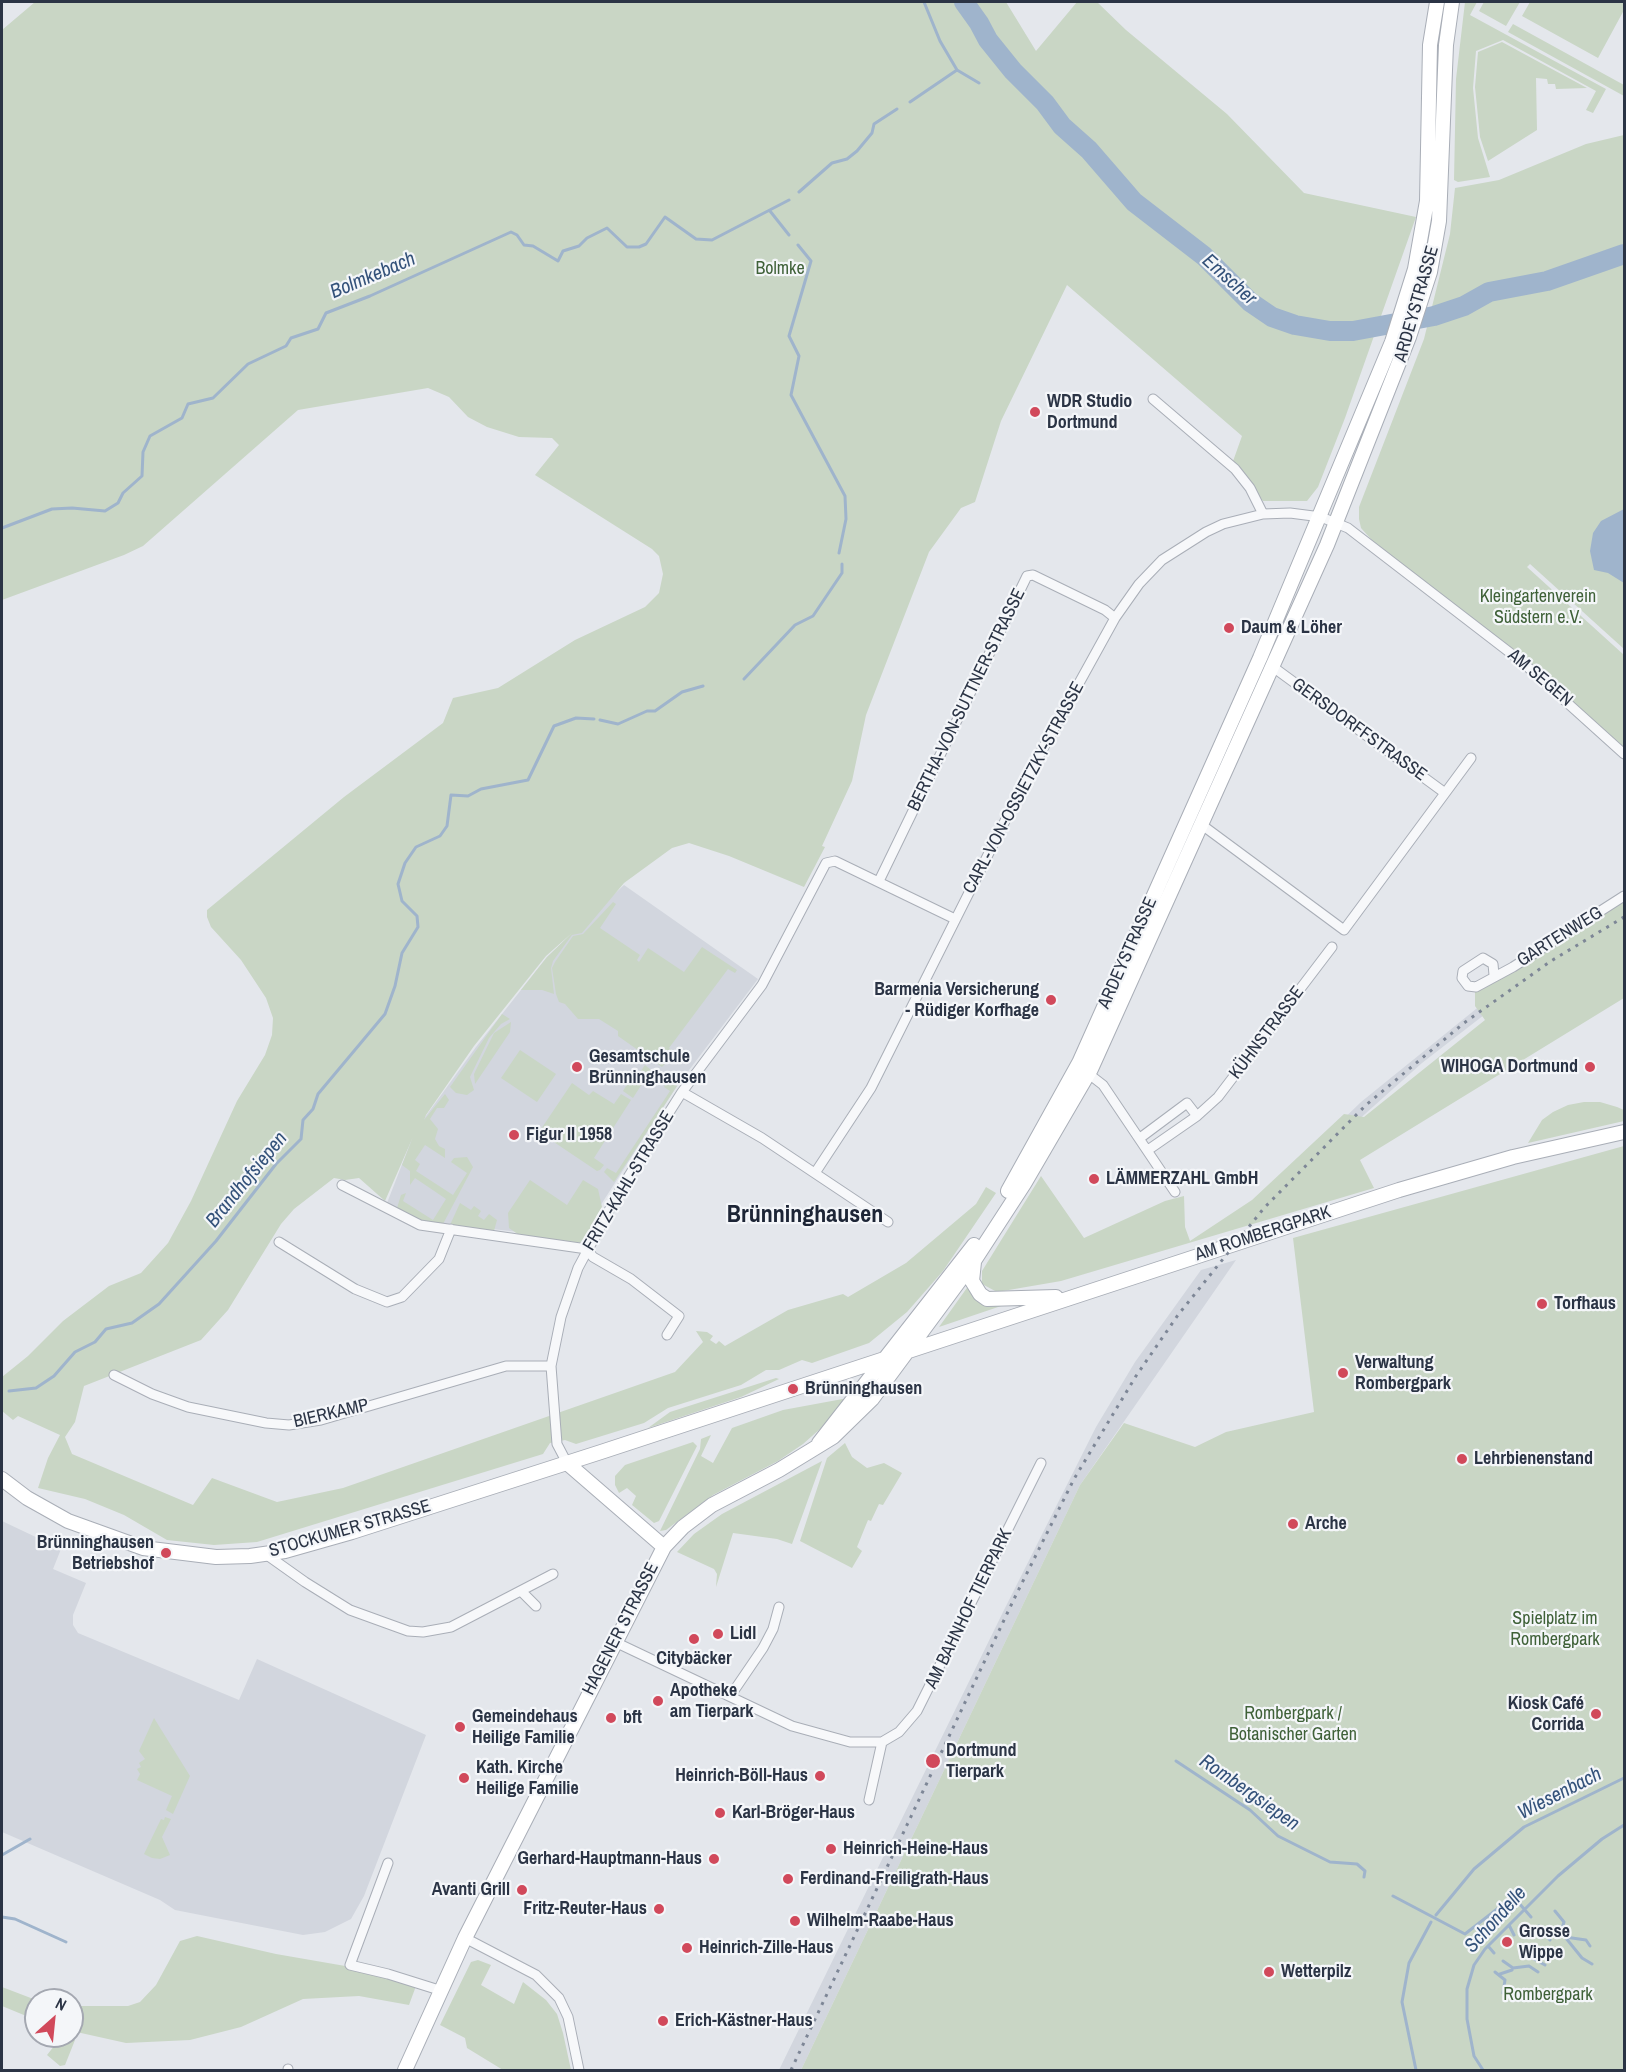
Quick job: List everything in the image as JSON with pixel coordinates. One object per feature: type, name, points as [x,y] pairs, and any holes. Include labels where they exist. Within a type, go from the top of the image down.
[{"type":"main road","name":"ARDEYSTRASSE","points":[[884,1360],[974,1245],[1083,1070],[1321,517],[1392,342],[1420,244],[1427,201],[1430,45],[1437,2]]},
{"type":"main road","name":"ARDEYSTRASSE","points":[[905,1352],[974,1261],[1024,1184],[1083,1070],[1202,825],[1336,523],[1409,337],[1430,272],[1439,213],[1446,45],[1452,2]]},
{"type":"main road","name":"AM ROMBERGPARK","points":[[905,1352],[1399,1190],[1513,1157],[1624,1132]]},
{"type":"main road","points":[[974,1261],[972,1281],[980,1294],[987,1299],[1073,1296]]},
{"type":"main road","name":"STOCKUMER STRASSE","points":[[2,1479],[47,1510],[122,1542],[195,1556],[267,1555],[352,1532],[905,1352]]},
{"type":"main road","name":"HAGENER STRASSE","points":[[405,2070],[439,1990],[664,1547],[695,1517],[843,1429],[872,1399],[905,1352]]},
{"type":"main road","name":"HAGENER STRASSE","points":[[816,1447],[884,1360]]},
{"type":"main road","points":[[567,1462],[664,1547]]},
{"type":"street","points":[[1153,399],[1234,469],[1250,488],[1263,514]]},
{"type":"street","name":"CARL-VON-OSSIETZKY-STRASSE","points":[[815,1173],[871,1088],[1025,781],[1115,618],[1139,584],[1162,560],[1223,524],[1263,514],[1290,513],[1321,517]]},
{"type":"street","points":[[1321,517],[1336,523]]},
{"type":"street","name":"AM SEGEN","points":[[1336,523],[1362,538],[1522,662],[1624,754]]},
{"type":"street","name":"BERTHA-VON-SUTTNER-STRASSE","points":[[879,882],[1027,576],[1033,575],[1041,578],[1105,610],[1115,618]]},
{"type":"street","name":"GERSDORFFSTRASSE","points":[[1273,667],[1445,793]]},
{"type":"street","name":"GERSDORFFSTRASSE","points":[[1202,825],[1344,930],[1471,758]]},
{"type":"street","name":"FRITZ-KAHL-STRASSE","points":[[567,1462],[557,1444],[551,1366],[566,1300],[587,1249],[620,1190],[682,1092],[762,986],[826,863],[835,861],[879,882]]},
{"type":"street","points":[[879,882],[955,919]]},
{"type":"street","name":"GARTENWEG","points":[[1494,975],[1513,967],[1624,896]]},
{"type":"street","name":"KÜHNSTRASSE","points":[[1148,1150],[1197,1116],[1239,1071],[1332,947]]},
{"type":"street","points":[[1083,1070],[1103,1085],[1175,1191]]},
{"type":"street","points":[[682,1092],[762,1138],[888,1222]]},
{"type":"street","points":[[1140,1138],[1187,1103],[1197,1116]]},
{"type":"street","points":[[342,1185],[420,1225],[587,1249],[593,1257],[631,1279],[679,1316],[667,1335]]},
{"type":"street","points":[[279,1242],[355,1289],[387,1302],[402,1297],[439,1259],[451,1229]]},
{"type":"street","name":"BIERKAMP","points":[[114,1375],[153,1394],[188,1407],[266,1424],[288,1425],[321,1420],[506,1366],[551,1366]]},
{"type":"street","name":"AM BAHNHOF TIERPARK","points":[[882,1742],[899,1732],[917,1712],[1041,1463]]},
{"type":"street","points":[[267,1555],[337,1603],[408,1631],[438,1631],[552,1574]]},
{"type":"street","points":[[521,1591],[536,1606]]},
{"type":"street","points":[[731,1695],[763,1648],[773,1629],[779,1607]]},
{"type":"street","points":[[615,1642],[731,1695],[759,1712],[819,1734],[850,1742],[882,1742],[869,1800]]},
{"type":"street","points":[[388,1863],[350,1965],[439,1990]]},
{"type":"street","points":[[465,1938],[536,1975],[559,1998],[568,2017],[579,2070]]},
{"type":"shaded area","name":"Gesamtschule Brünninghausen","points":[[624,885],[758,979],[677,1086],[579,1239],[423,1221],[387,1203],[415,1131],[476,1047],[547,957]]},
{"type":"shaded area","points":[[1497,992],[1484,1015],[1422,1063],[1346,1131],[1295,1166],[1361,1102]]},
{"type":"shaded area","points":[[1236,1260],[1080,1485],[801,2070],[779,2070],[1096,1427],[1135,1362],[1201,1270]]},
{"type":"shaded area","points":[[2,1521],[61,1549],[53,1569],[86,1583],[73,1615],[73,1625],[78,1633],[239,1700],[257,1659],[426,1735],[364,1896],[351,1919],[325,1932],[303,1935],[175,1910],[160,1900],[2,1832]]},
{"type":"green space","name":"Bolmke","points":[[35,2],[1006,2],[1036,51],[1077,2],[1097,2],[1126,30],[1227,114],[1304,193],[1416,217],[1345,418],[1318,487],[1307,501],[1263,501],[1232,464],[1242,436],[1067,285],[1001,421],[975,502],[961,508],[929,552],[866,715],[852,781],[822,846],[825,847],[804,887],[729,856],[689,843],[672,848],[624,883],[582,933],[572,935],[553,961],[551,968],[554,994],[542,990],[521,990],[547,957],[572,933],[546,956],[474,1046],[426,1115],[424,1120],[445,1094],[449,1100],[444,1108],[437,1108],[430,1119],[438,1129],[435,1139],[439,1146],[445,1149],[445,1158],[425,1145],[415,1160],[420,1164],[416,1171],[453,1195],[467,1173],[451,1162],[454,1158],[467,1157],[473,1167],[443,1224],[420,1221],[397,1208],[401,1195],[406,1193],[403,1201],[433,1220],[446,1199],[415,1178],[410,1185],[410,1171],[402,1165],[413,1137],[385,1201],[359,1178],[345,1180],[334,1178],[294,1209],[281,1224],[228,1310],[201,1340],[84,1386],[75,1422],[65,1437],[72,1454],[193,1505],[212,1478],[277,1502],[343,1488],[675,1372],[703,1342],[696,1331],[707,1332],[713,1336],[710,1340],[716,1344],[719,1341],[725,1346],[788,1310],[843,1294],[848,1297],[906,1263],[976,1204],[986,1187],[996,1193],[943,1271],[907,1312],[869,1343],[812,1363],[802,1360],[779,1370],[766,1370],[741,1385],[668,1408],[644,1423],[576,1444],[565,1440],[550,1443],[543,1454],[257,1542],[214,1545],[167,1540],[124,1515],[85,1499],[38,1488],[48,1458],[60,1435],[18,1416],[13,1420],[2,1411],[2,1377],[28,1356],[63,1321],[109,1286],[141,1273],[168,1243],[191,1201],[237,1101],[265,1055],[272,1035],[273,1018],[266,998],[241,960],[211,927],[207,910],[344,797],[443,723],[453,698],[498,688],[575,640],[645,607],[659,593],[663,574],[659,556],[652,549],[535,475],[559,445],[552,438],[519,437],[487,427],[468,417],[449,397],[428,388],[298,410],[143,546],[2,600],[2,30]]},
{"type":"green space","points":[[1465,2],[1477,2],[1470,15],[1606,89],[1593,113],[1586,110],[1596,91],[1503,40],[1476,51],[1473,88],[1478,138],[1490,177],[1458,182],[1454,180],[1456,79]]},
{"type":"green space","points":[[1484,2],[1520,2],[1506,26],[1479,11]]},
{"type":"green space","points":[[1530,2],[1624,2],[1624,10],[1598,58],[1522,16]]},
{"type":"green space","points":[[1513,24],[1624,85],[1624,96],[1508,32]]},
{"type":"green space","points":[[1502,42],[1587,88],[1556,89],[1555,84],[1548,84],[1547,79],[1536,78],[1537,130],[1488,161],[1480,137],[1475,87],[1478,52]]},
{"type":"green space","name":"Kleingartenverein Südstern e.V.","points":[[1624,135],[1624,649],[1530,564],[1527,567],[1624,655],[1624,748],[1525,659],[1378,547],[1361,528],[1359,507],[1424,339],[1450,234],[1455,188],[1499,180],[1586,144]]},
{"type":"green space","points":[[1624,900],[1624,998],[1360,1160],[1374,1188],[1061,1281],[997,1292],[982,1284],[982,1271],[1041,1176],[1084,1238],[1165,1201],[1184,1196],[1185,1227],[1190,1241],[1252,1200],[1344,1114],[1364,1117],[1485,1020],[1475,1006],[1475,992],[1589,913],[1615,906]]},
{"type":"green space","points":[[613,902],[616,904],[600,928],[640,955],[637,960],[639,962],[648,948],[684,972],[702,947],[737,970],[735,973],[728,969],[669,1048],[675,1053],[662,1067],[618,1036],[618,1031],[599,1019],[578,1019],[565,1004],[559,1002],[556,994],[552,968],[555,962],[573,936],[583,934]]},
{"type":"green space","points":[[502,1014],[510,1019],[501,1024],[489,1038],[470,1077],[474,1090],[467,1095],[456,1093],[450,1087]]},
{"type":"green space","points":[[511,1022],[510,1032],[475,1084],[474,1074],[494,1033]]},
{"type":"green space","points":[[520,1050],[556,1074],[537,1102],[501,1078]]},
{"type":"green space","points":[[645,1065],[657,1075],[653,1079],[647,1076],[633,1098],[623,1091],[628,1083],[632,1084]]},
{"type":"green space","points":[[667,1081],[677,1086],[614,1182],[604,1172],[607,1168],[616,1173],[670,1091],[664,1087]]},
{"type":"green space","points":[[572,1083],[589,1095],[593,1091],[614,1104],[621,1094],[631,1100],[594,1158],[604,1165],[597,1171],[539,1132]]},
{"type":"green space","points":[[1600,1102],[1624,1110],[1624,1121],[1528,1143],[1542,1120],[1568,1105]]},
{"type":"green space","name":"Rombergpark / Botanischer Garten","points":[[1624,1146],[1624,2070],[801,2070],[1080,1485],[1124,1423],[1195,1447],[1226,1432],[1314,1412],[1293,1238]]},
{"type":"green space","points":[[530,1180],[567,1205],[583,1180],[598,1189],[602,1207],[582,1243],[519,1235],[509,1228],[508,1213]]},
{"type":"green space","points":[[460,1203],[471,1210],[474,1206],[481,1211],[478,1216],[484,1220],[489,1214],[497,1220],[494,1231],[450,1225]]},
{"type":"green space","points":[[969,1285],[1007,1304],[939,1327]]},
{"type":"green space","points":[[776,1378],[779,1379],[741,1397],[648,1428],[670,1412]]},
{"type":"green space","points":[[848,1398],[803,1444],[778,1461],[713,1495],[666,1530],[660,1531],[700,1449],[701,1439],[711,1435],[701,1456],[713,1463],[732,1428],[783,1410]]},
{"type":"green space","points":[[693,1442],[697,1446],[659,1521],[654,1523],[632,1505],[636,1496],[627,1488],[619,1493],[615,1485],[615,1476],[625,1465]]},
{"type":"green space","points":[[845,1443],[852,1457],[867,1468],[884,1463],[902,1473],[883,1505],[879,1504],[871,1521],[868,1520],[857,1547],[862,1551],[852,1568],[800,1541],[827,1458]]},
{"type":"green space","points":[[822,1461],[792,1544],[777,1539],[733,1533],[716,1587],[717,1574],[714,1569],[677,1552],[694,1534],[722,1514]]},
{"type":"green space","points":[[154,1718],[190,1776],[173,1814],[166,1810],[172,1796],[137,1780],[140,1774],[137,1769],[141,1767],[139,1763],[145,1759],[139,1751]]},
{"type":"green space","points":[[165,1817],[171,1819],[162,1837],[170,1855],[160,1859],[152,1858],[144,1854],[161,1819],[164,1820]]},
{"type":"green space","points":[[197,1936],[276,1954],[351,1967],[416,1986],[409,2005],[359,1996],[303,1999],[241,2027],[190,2040],[126,2043],[84,2034],[84,2006],[128,2006],[140,2002],[156,1985],[180,1941]]},
{"type":"green space","points":[[478,1960],[491,1965],[481,1985],[514,2004],[523,1982],[546,2000],[557,2014],[571,2070],[503,2070],[467,2048],[465,2038],[440,2025],[471,1962]]},
{"type":"green space","points":[[2,1987],[24,1995],[24,2015],[2,2006]]},
{"type":"green space","points":[[53,2048],[72,2048],[65,2065],[60,2066],[47,2055]]},
{"type":"water","points":[[1624,509],[1624,583],[1608,573],[1594,570],[1590,551],[1593,533],[1601,521]]},
{"type":"waterway","points":[[924,2],[940,41],[957,70],[979,83]]},
{"type":"waterway","name":"Emscher","points":[[964,2],[988,40],[1013,71],[1045,103],[1062,126],[1089,150],[1134,202],[1204,256],[1250,302],[1272,317],[1295,325],[1330,331],[1353,331],[1434,316],[1464,306],[1489,292],[1547,281],[1624,254]]},
{"type":"waterway","name":"Bolmkebach","points":[[910,102],[957,70]]},
{"type":"waterway","name":"Bolmkebach","points":[[799,192],[832,163],[847,159],[857,151],[872,133],[874,124],[897,109]]},
{"type":"waterway","name":"Bolmkebach","points":[[2,528],[52,509],[105,511],[118,503],[123,493],[142,476],[143,452],[150,436],[182,418],[188,404],[213,398],[248,364],[286,346],[291,338],[318,329],[326,313],[370,296],[511,232],[517,235],[524,245],[533,246],[558,261],[563,251],[579,246],[587,238],[607,228],[627,247],[639,247],[646,244],[665,217],[696,239],[712,240],[789,200]]},
{"type":"waterway","name":"Brandhofsiepen","points":[[770,211],[789,235]]},
{"type":"waterway","name":"Brandhofsiepen","points":[[798,245],[811,261],[789,336],[799,356],[791,395],[845,496],[846,519],[839,553]]},
{"type":"waterway","name":"Brandhofsiepen","points":[[744,679],[795,625],[813,616],[842,573],[842,564]]},
{"type":"waterway","name":"Brandhofsiepen","points":[[600,720],[618,724],[647,711],[655,711],[682,692],[703,686]]},
{"type":"waterway","name":"Brandhofsiepen","points":[[9,1391],[36,1388],[54,1376],[75,1352],[95,1342],[106,1329],[132,1323],[159,1304],[216,1241],[276,1164],[301,1139],[303,1120],[313,1109],[318,1094],[385,1014],[395,986],[402,953],[418,927],[417,916],[402,901],[398,884],[405,863],[416,847],[440,836],[447,826],[451,795],[468,796],[481,789],[528,780],[554,726],[576,718],[594,719]]},
{"type":"waterway","name":"Rombergsiepen","points":[[1176,1761],[1250,1810],[1278,1836],[1330,1862],[1357,1864],[1365,1871],[1364,1877]]},
{"type":"waterway","name":"Wiesenbach","points":[[1436,1915],[1474,1869],[1524,1827],[1624,1778]]},
{"type":"waterway","name":"Schondelle","points":[[1483,2070],[1474,2056],[1467,2019],[1467,1989],[1474,1965],[1485,1949],[1558,1876],[1602,1839],[1624,1825]]},
{"type":"waterway","points":[[2,1855],[30,1839]]},
{"type":"waterway","name":"Rombergsiepen","points":[[1393,1896],[1465,1934],[1510,1899],[1518,1902],[1531,1917]]},
{"type":"waterway","points":[[1555,1911],[1564,1922],[1561,1932],[1582,1958],[1592,1964]]},
{"type":"waterway","points":[[2,1917],[15,1919],[66,1942]]},
{"type":"waterway","name":"Wiesenbach","points":[[1416,2070],[1402,2002],[1409,1963],[1431,1922]]},
{"type":"waterway","points":[[1509,1925],[1514,1935]]},
{"type":"waterway","points":[[1539,1926],[1550,1940]]},
{"type":"waterway","points":[[1565,1937],[1586,1940],[1590,1946]]},
{"type":"waterway","points":[[1520,1944],[1532,1958],[1545,1965]]},
{"type":"waterway","points":[[1488,1946],[1494,1953]]},
{"type":"waterway","points":[[1503,1961],[1513,1968],[1529,1966],[1538,1972]]},
{"type":"waterway","points":[[1500,1974],[1512,1970]]},
{"type":"waterway","points":[[1495,1972],[1505,1980],[1503,1993]]},
{"type":"railway","points":[[791,2070],[1014,1599],[1074,1479],[1136,1376],[1178,1315],[1264,1208],[1366,1105],[1464,1023],[1551,961],[1624,917]]},
{"type":"place","name":"WDR Studio Dortmund","points":[[1035,412]]},
{"type":"place","name":"Daum & Löher","points":[[1229,628]]},
{"type":"place","name":"Barmenia Versicherung - Rüdiger Korfhage","points":[[1051,1000]]},
{"type":"place","name":"Gesamtschule Brünninghausen","points":[[577,1067]]},
{"type":"place","name":"WIHOGA Dortmund","points":[[1590,1067]]},
{"type":"place","name":"Figur II 1958","points":[[514,1135]]},
{"type":"place","name":"LÄMMERZAHL GmbH","points":[[1094,1179]]},
{"type":"place","name":"Torfhaus","points":[[1542,1304]]},
{"type":"place","name":"Verwaltung Rombergpark","points":[[1343,1373]]},
{"type":"place","name":"Brünninghausen","points":[[793,1389]]},
{"type":"place","name":"Lehrbienenstand","points":[[1462,1459]]},
{"type":"place","name":"Arche","points":[[1293,1524]]},
{"type":"place","name":"Brünninghausen Betriebshof","points":[[166,1553]]},
{"type":"place","name":"Lidl","points":[[718,1634]]},
{"type":"place","name":"Citybäcker","points":[[694,1639]]},
{"type":"place","name":"Apotheke am Tierpark","points":[[658,1701]]},
{"type":"place","name":"Kiosk Café Corrida","points":[[1596,1714]]},
{"type":"place","name":"bft","points":[[611,1718]]},
{"type":"place","name":"Gemeindehaus Heilige Familie","points":[[460,1727]]},
{"type":"place","name":"Dortmund Tierpark","points":[[933,1761]]},
{"type":"place","name":"Heinrich-Böll-Haus","points":[[820,1776]]},
{"type":"place","name":"Kath. Kirche Heilige Familie","points":[[464,1778]]},
{"type":"place","name":"Karl-Bröger-Haus","points":[[720,1813]]},
{"type":"place","name":"Heinrich-Heine-Haus","points":[[831,1849]]},
{"type":"place","name":"Gerhard-Hauptmann-Haus","points":[[714,1859]]},
{"type":"place","name":"Ferdinand-Freiligrath-Haus","points":[[788,1879]]},
{"type":"place","name":"Avanti Grill","points":[[522,1890]]},
{"type":"place","name":"Fritz-Reuter-Haus","points":[[659,1909]]},
{"type":"place","name":"Wilhelm-Raabe-Haus","points":[[795,1921]]},
{"type":"place","name":"Grosse Wippe","points":[[1507,1942]]},
{"type":"place","name":"Heinrich-Zille-Haus","points":[[687,1948]]},
{"type":"place","name":"Wetterpilz","points":[[1269,1972]]},
{"type":"place","name":"Erich-Kästner-Haus","points":[[663,2021]]},
{"type":"district","name":"Brünninghausen","points":[[805,1216]]},
{"type":"park label","name":"Spielplatz im Rombergpark","points":[[1555,1629]]},
{"type":"park label","name":"Rombergpark","points":[[1548,1995]]}]
